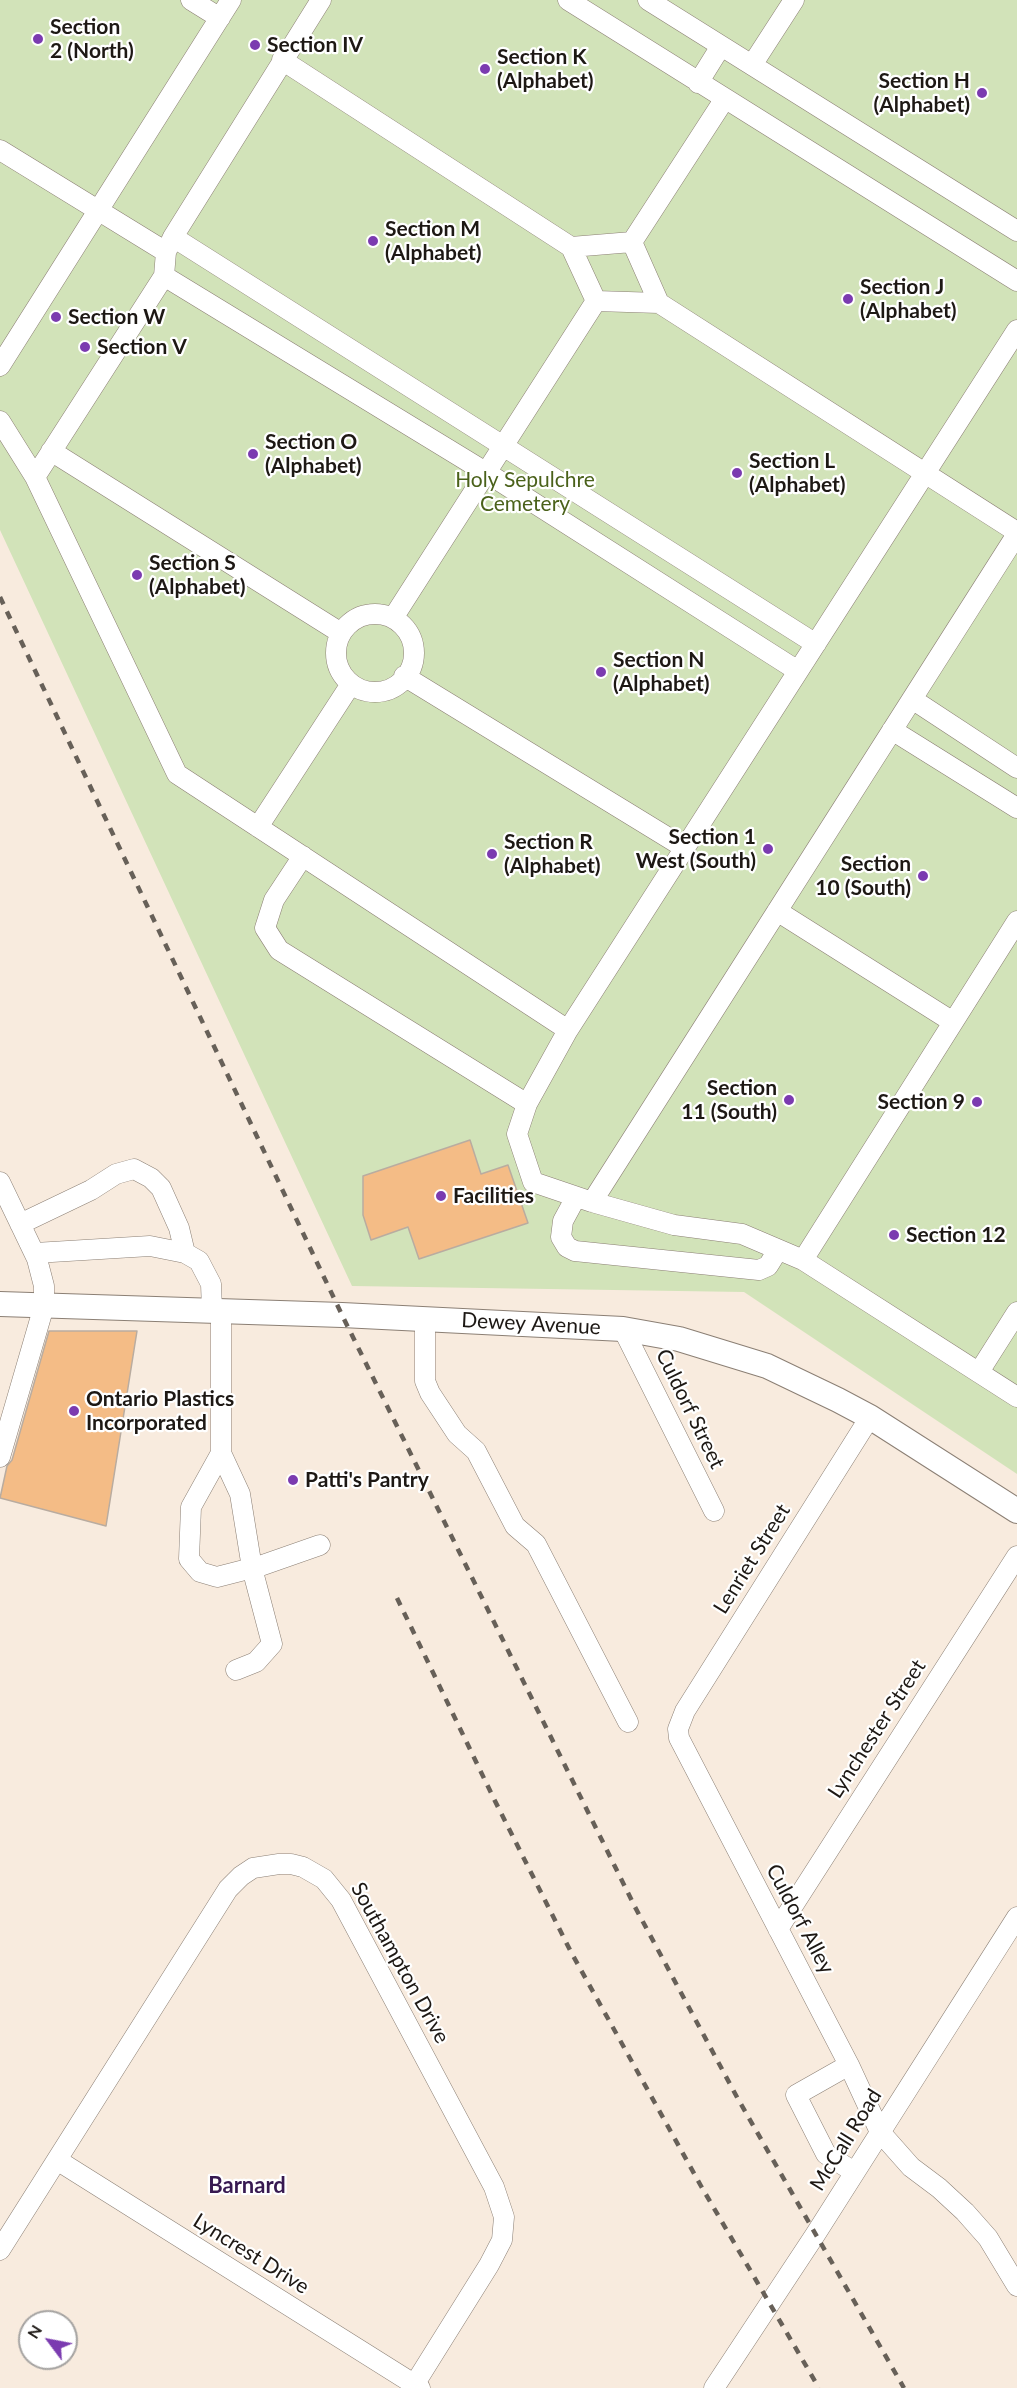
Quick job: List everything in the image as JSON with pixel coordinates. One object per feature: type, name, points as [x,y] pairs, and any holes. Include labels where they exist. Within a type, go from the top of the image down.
[{"type":"main road","name":"Dewey Avenue","points":[[0,1304],[424,1319],[623,1329],[679,1339],[767,1366],[870,1417],[1017,1511]]},
{"type":"street","points":[[190,0],[220,18]]},
{"type":"street","points":[[0,366],[231,0]]},
{"type":"street","points":[[35,477],[164,276],[170,245],[321,0]]},
{"type":"street","points":[[568,0],[724,100],[1017,281]]},
{"type":"street","points":[[648,0],[1017,231]]},
{"type":"street","points":[[752,65],[794,0]]},
{"type":"street","points":[[698,83],[721,46]]},
{"type":"street","points":[[282,60],[571,247],[596,301]]},
{"type":"street","points":[[632,242],[724,100]]},
{"type":"street","points":[[0,150],[98,210],[170,245],[505,445],[816,644]]},
{"type":"street","points":[[571,247],[632,242]]},
{"type":"street","points":[[632,242],[659,303]]},
{"type":"street","points":[[164,276],[487,473],[798,671]]},
{"type":"street","points":[[596,301],[659,303],[926,472],[1017,533],[777,911],[584,1200],[563,1221],[561,1237],[567,1248],[575,1251],[759,1270],[768,1266],[778,1250]]},
{"type":"street","points":[[393,618],[596,301]]},
{"type":"street","points":[[1017,330],[568,1030],[527,1104],[517,1134],[533,1182],[584,1200],[674,1225],[742,1234],[803,1260],[1017,1397]]},
{"type":"street","points":[[0,421],[35,477],[177,774],[568,1030]]},
{"type":"street","points":[[51,451],[341,633]]},
{"type":"street","points":[[370,614],[393,618],[404,626],[411,637],[414,650],[413,663],[399,684],[375,693],[362,690],[343,676],[336,655],[341,633],[358,618],[370,614]]},
{"type":"street","points":[[404,676],[685,848]]},
{"type":"street","points":[[258,827],[351,684]]},
{"type":"street","points":[[912,699],[1017,768]]},
{"type":"street","points":[[892,730],[1017,808]]},
{"type":"street","points":[[303,856],[274,900],[265,928],[279,950],[527,1104]]},
{"type":"street","points":[[777,911],[953,1022]]},
{"type":"street","points":[[803,1260],[1017,921]]},
{"type":"street","points":[[20,1224],[91,1190],[116,1174],[134,1169],[151,1178],[161,1188],[179,1228],[185,1253]]},
{"type":"street","points":[[0,1182],[42,1272],[44,1306],[0,1457]]},
{"type":"street","points":[[34,1253],[150,1246],[185,1253],[199,1261],[211,1284],[217,1311],[220,1453],[240,1494],[252,1568],[272,1644],[256,1662],[236,1670]]},
{"type":"street","points":[[979,1372],[1017,1312]]},
{"type":"street","points":[[424,1319],[426,1381],[430,1393],[457,1434],[476,1451],[515,1527],[536,1544],[628,1722]]},
{"type":"street","name":"Culdorf Street","points":[[623,1329],[714,1511]]},
{"type":"street","name":"Lenriet Street","points":[[678,1729],[697,1692],[870,1417]]},
{"type":"street","points":[[220,1453],[191,1507],[189,1559],[200,1572],[218,1577],[320,1545]]},
{"type":"street","name":"Lynchester Street","points":[[778,1929],[1017,1556]]},
{"type":"street","name":"Culdorf Alley","points":[[678,1729],[683,1747],[849,2065],[880,2132],[911,2167],[965,2212],[987,2238],[1017,2286]]},
{"type":"street","name":"Southampton Drive","points":[[0,2250],[228,1889],[253,1868],[266,1864],[291,1864],[314,1872],[324,1879],[341,1900],[494,2187],[504,2217],[502,2240],[417,2386]]},
{"type":"street","name":"McCall Road","points":[[714,2388],[1017,1917]]},
{"type":"street","points":[[849,2065],[796,2095],[826,2154],[854,2172]]},
{"type":"street","name":"Lyncrest Drive","points":[[57,2160],[417,2386]]},
{"type":"green space","name":"Holy Sepulchre Cemetery","points":[[0,0],[1017,0],[1017,1474],[744,1292],[352,1286],[0,530]]},
{"type":"building","name":"Facilities","points":[[470,1140],[481,1174],[508,1165],[528,1223],[419,1259],[408,1227],[371,1240],[363,1215],[363,1176]]},
{"type":"building","name":"Ontario Plastics Incorporated","points":[[49,1331],[137,1331],[106,1526],[0,1498],[7,1466],[12,1460]]},
{"type":"railway","points":[[0,597],[342,1315],[635,1907],[738,2099],[904,2388]]},
{"type":"railway","points":[[397,1598],[571,1952],[701,2186],[819,2388]]},
{"type":"place","name":"Section 2 (North)","points":[[38,39]]},
{"type":"place","name":"Section IV","points":[[255,45]]},
{"type":"place","name":"Section K (Alphabet)","points":[[485,69]]},
{"type":"place","name":"Section H (Alphabet)","points":[[982,93]]},
{"type":"place","name":"Section M (Alphabet)","points":[[373,241]]},
{"type":"place","name":"Section J (Alphabet)","points":[[848,299]]},
{"type":"place","name":"Section W","points":[[56,317]]},
{"type":"place","name":"Section V","points":[[85,347]]},
{"type":"place","name":"Section O (Alphabet)","points":[[253,454]]},
{"type":"place","name":"Section L (Alphabet)","points":[[737,473]]},
{"type":"place","name":"Section S (Alphabet)","points":[[137,575]]},
{"type":"place","name":"Section N (Alphabet)","points":[[601,672]]},
{"type":"place","name":"Section 1 West (South)","points":[[768,849]]},
{"type":"place","name":"Section R (Alphabet)","points":[[492,854]]},
{"type":"place","name":"Section 10 (South)","points":[[923,876]]},
{"type":"place","name":"Section 11 (South)","points":[[789,1100]]},
{"type":"place","name":"Section 9","points":[[977,1102]]},
{"type":"place","name":"Facilities","points":[[441,1196]]},
{"type":"place","name":"Section 12","points":[[894,1235]]},
{"type":"place","name":"Ontario Plastics Incorporated","points":[[74,1411]]},
{"type":"place","name":"Patti's Pantry","points":[[293,1480]]},
{"type":"district","name":"Barnard","points":[[247,2186]]}]
